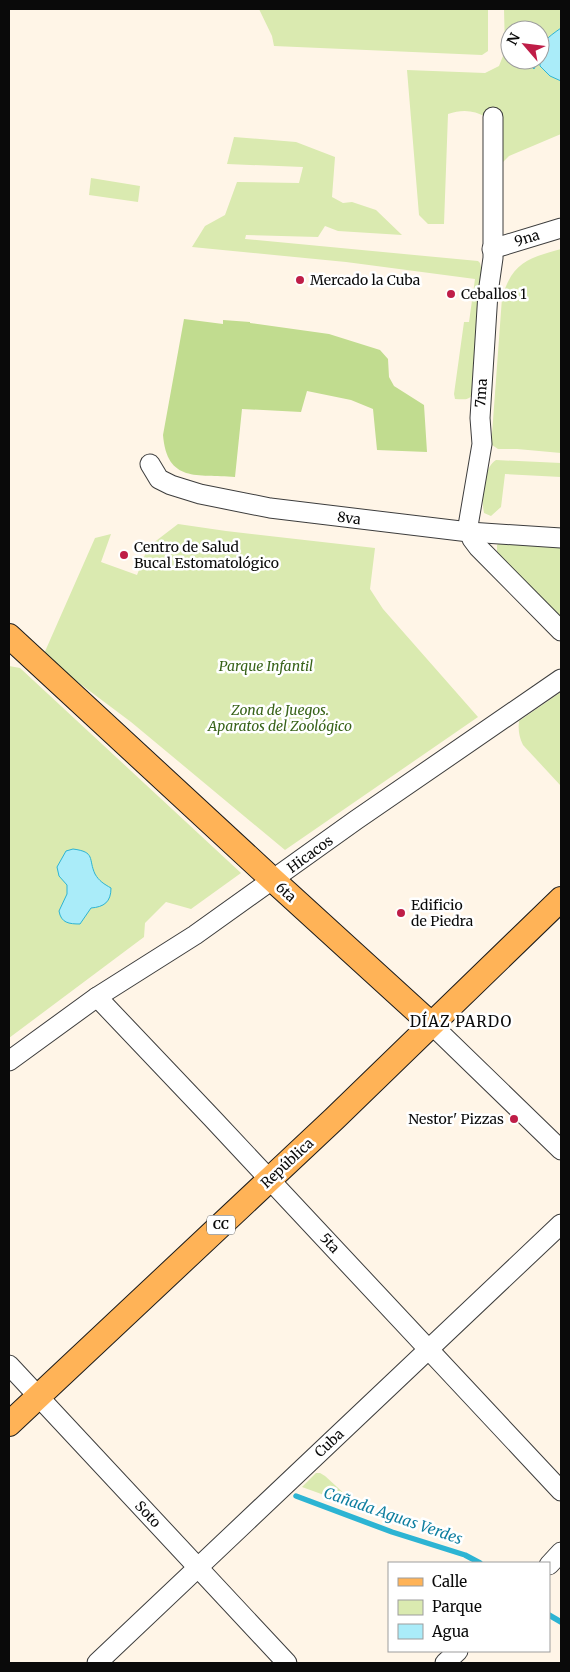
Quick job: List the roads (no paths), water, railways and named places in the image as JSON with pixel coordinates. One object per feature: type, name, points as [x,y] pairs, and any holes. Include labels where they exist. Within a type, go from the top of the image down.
[{"type":"main road","name":"6ta","points":[[14,645],[431,1024]]},
{"type":"main road","name":"República","points":[[9,1424],[270,1179],[561,899]]},
{"type":"street","name":"7ma","points":[[469,532],[468,526],[482,444],[480,418],[488,293],[493,258],[493,117]]},
{"type":"street","name":"9na","points":[[492,249],[561,228]]},
{"type":"street","name":"8va","points":[[150,464],[159,479],[171,485],[200,494],[270,508],[469,532],[561,538]]},
{"type":"street","points":[[469,532],[478,547],[561,632]]},
{"type":"street","name":"Hicacos","points":[[9,1061],[97,997],[195,935],[356,820],[561,679]]},
{"type":"street","name":"5ta","points":[[97,997],[429,1348],[561,1491]]},
{"type":"street","name":"6ta","points":[[431,1024],[561,1150]]},
{"type":"street","name":"Cuba","points":[[97,1663],[561,1224]]},
{"type":"street","name":"Soto","points":[[9,1365],[287,1663]]},
{"type":"street","points":[[550,1564],[561,1552]]},
{"type":"street","points":[[445,1663],[457,1652]]},
{"type":"water","points":[[561,28],[561,81],[550,76],[544,70],[550,70],[550,37]]},
{"type":"water","points":[[73,849],[88,854],[95,874],[111,888],[110,897],[106,903],[91,908],[80,924],[66,922],[59,911],[67,894],[67,885],[59,876],[57,867],[66,851]]},
{"type":"waterway","name":"Cañada Aguas Verdes","points":[[296,1496],[392,1532],[465,1555],[478,1562]]},
{"type":"waterway","name":"Cañada Aguas Verdes","points":[[550,1616],[561,1622]]},
{"type":"place","name":"Mercado la Cuba","points":[[300,280]]},
{"type":"place","name":"Ceballos 1","points":[[451,294]]},
{"type":"place","name":"Centro de Salud Bucal Estomatológico","points":[[124,555]]},
{"type":"place","name":"Edificio de Piedra","points":[[401,913]]},
{"type":"place","name":"Nestor' Pizzas","points":[[514,1119]]},
{"type":"district","name":"DÍAZ PARDO","points":[[461,1022]]},
{"type":"park label","name":"Parque Infantil","points":[[266,666]]},
{"type":"park label","name":"Zona de Juegos. Aparatos del Zoológico","points":[[280,718]]}]
